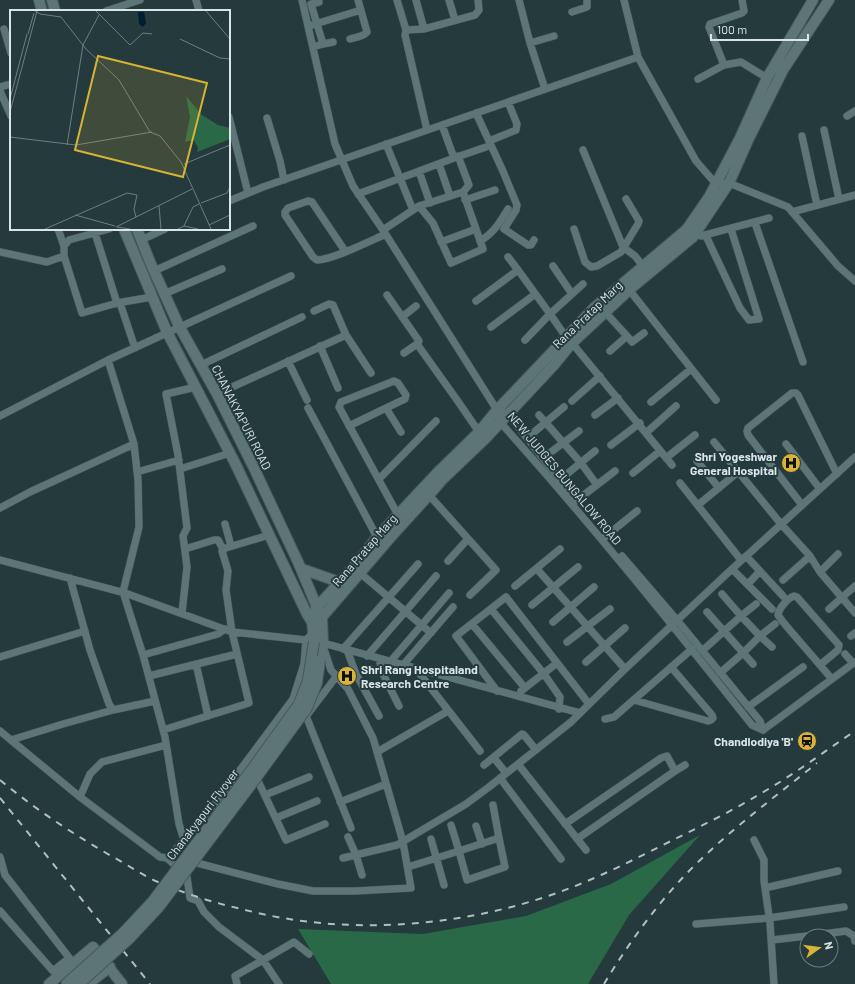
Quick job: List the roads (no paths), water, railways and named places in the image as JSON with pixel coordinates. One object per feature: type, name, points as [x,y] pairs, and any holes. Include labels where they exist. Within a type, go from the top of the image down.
[{"type":"main road","points":[[39,0],[42,10]]},
{"type":"main road","points":[[52,0],[55,10]]},
{"type":"main road","name":"Rana Pratap Marg","points":[[314,639],[312,622],[316,608],[377,537],[438,472],[479,432],[497,410],[569,340],[605,312],[643,266],[686,229],[709,197],[740,138],[767,78],[813,0]]},
{"type":"main road","name":"Rana Pratap Marg","points":[[322,622],[360,573],[442,480],[484,440],[554,365],[569,340],[595,307],[693,237],[729,183],[749,138],[783,70],[829,0]]},
{"type":"main road","points":[[124,230],[168,332],[230,453],[307,614],[312,622],[322,622],[314,639]]},
{"type":"main road","name":"CHANAKYAPURI ROAD","points":[[137,230],[179,326],[217,394],[302,569],[322,622]]},
{"type":"main road","points":[[218,429],[231,422]]},
{"type":"main road","points":[[302,569],[339,582]]},
{"type":"main road","name":"Chanakyapuri Flyover","points":[[79,984],[129,939],[159,907],[307,708],[316,683],[320,660],[314,639]]},
{"type":"main road","name":"Chanakyapuri Flyover","points":[[66,984],[123,933],[152,902],[299,704],[308,680],[314,639]]},
{"type":"main road","points":[[50,984],[72,961],[94,947],[122,984]]},
{"type":"main road","points":[[88,984],[99,979],[110,967]]},
{"type":"street","points":[[109,10],[140,0]]},
{"type":"street","points":[[196,0],[199,10]]},
{"type":"street","points":[[350,39],[365,35],[367,32],[358,0]]},
{"type":"street","points":[[397,0],[406,30],[405,35],[427,130]]},
{"type":"street","points":[[416,0],[424,29]]},
{"type":"street","points":[[449,0],[455,20]]},
{"type":"street","points":[[406,30],[424,29],[475,15],[479,10],[478,0]]},
{"type":"street","points":[[519,0],[530,43],[545,89]]},
{"type":"street","points":[[572,12],[587,7],[587,0]]},
{"type":"street","points":[[624,0],[638,57],[696,160],[716,184],[729,183],[788,207],[838,266],[855,281]]},
{"type":"street","points":[[724,65],[709,26],[710,24],[742,13],[744,11],[742,0]]},
{"type":"street","points":[[303,3],[311,4],[319,2]]},
{"type":"street","name":"NEW JUDGES BUNGALOW ROAD","points":[[303,3],[335,144],[353,186],[384,232],[497,410],[500,422],[674,622],[692,649],[752,726],[763,730]]},
{"type":"street","points":[[311,4],[323,44]]},
{"type":"street","points":[[308,26],[361,10]]},
{"type":"street","points":[[5,29],[10,49]]},
{"type":"street","points":[[530,43],[554,36]]},
{"type":"street","points":[[312,46],[333,42]]},
{"type":"street","points":[[230,199],[638,57]]},
{"type":"street","points":[[698,79],[724,65],[741,62],[767,78]]},
{"type":"street","points":[[0,87],[10,84]]},
{"type":"street","points":[[0,91],[8,101],[10,111]]},
{"type":"street","points":[[358,194],[439,164],[516,130],[517,124],[508,102]]},
{"type":"street","points":[[847,116],[855,111]]},
{"type":"street","points":[[476,113],[487,144],[517,205],[516,210],[504,229],[528,245],[531,245],[534,240]]},
{"type":"street","points":[[267,118],[284,180]]},
{"type":"street","points":[[230,122],[248,193]]},
{"type":"street","points":[[345,251],[312,202],[308,201],[288,208],[285,212],[285,215],[313,258],[317,260],[324,260],[345,251],[384,232],[416,208],[463,192],[469,185],[442,125]]},
{"type":"street","points":[[824,130],[839,199]]},
{"type":"street","points":[[802,136],[817,205]]},
{"type":"street","points":[[386,144],[399,178],[416,208],[433,223],[451,263],[483,249],[463,192]]},
{"type":"street","points":[[583,150],[623,247],[635,256],[643,266]]},
{"type":"street","points":[[439,164],[450,196]]},
{"type":"street","points":[[419,171],[430,203]]},
{"type":"street","points":[[465,200],[495,190]]},
{"type":"street","points":[[792,212],[855,195]]},
{"type":"street","points":[[574,228],[585,262],[591,267],[597,266],[621,252],[639,221],[626,199]]},
{"type":"street","points":[[480,241],[490,236],[508,208]]},
{"type":"street","points":[[693,237],[706,236],[769,218]]},
{"type":"street","points":[[755,223],[803,362]]},
{"type":"street","points":[[154,271],[253,226]]},
{"type":"street","points":[[441,242],[476,229]]},
{"type":"street","points":[[706,236],[740,308],[749,320],[754,321],[759,319],[731,229]]},
{"type":"street","points":[[58,230],[64,246],[64,256],[82,313],[119,303],[152,297]]},
{"type":"street","points":[[64,246],[69,240],[106,230]]},
{"type":"street","points":[[141,240],[163,230]]},
{"type":"street","points":[[95,233],[135,348]]},
{"type":"street","points":[[0,252],[47,262],[64,256]]},
{"type":"street","points":[[508,257],[534,295],[569,340],[640,423],[660,451],[672,464]]},
{"type":"street","points":[[553,266],[572,294]]},
{"type":"street","points":[[164,294],[222,269]]},
{"type":"street","points":[[476,302],[518,270]]},
{"type":"street","points":[[0,416],[108,360],[179,326],[291,276]]},
{"type":"street","points":[[525,340],[550,314],[583,284]]},
{"type":"street","points":[[626,286],[716,400]]},
{"type":"street","points":[[387,295],[419,341],[417,344],[479,432]]},
{"type":"street","points":[[491,327],[534,295]]},
{"type":"street","points":[[314,311],[329,304],[333,305],[346,335],[371,373]]},
{"type":"street","points":[[402,317],[416,306]]},
{"type":"street","points":[[605,312],[632,342],[644,333]]},
{"type":"street","points":[[201,365],[302,317]]},
{"type":"street","points":[[217,394],[346,335]]},
{"type":"street","points":[[610,351],[627,336]]},
{"type":"street","points":[[404,353],[417,344]]},
{"type":"street","points":[[320,346],[338,388]]},
{"type":"street","points":[[108,360],[134,444],[137,472],[139,527],[123,592],[143,655],[163,730],[179,824],[184,840]]},
{"type":"street","points":[[288,361],[307,400]]},
{"type":"street","points":[[651,402],[691,369]]},
{"type":"street","points":[[572,401],[600,376]]},
{"type":"street","points":[[349,426],[405,399],[406,395],[398,383],[394,381],[341,402],[339,407],[349,426],[379,479],[398,515]]},
{"type":"street","points":[[182,613],[187,567],[183,536],[187,528],[179,460],[166,394],[196,387]]},
{"type":"street","points":[[802,505],[748,435],[748,428],[792,393],[796,393],[837,474]]},
{"type":"street","points":[[595,415],[618,398]]},
{"type":"street","points":[[647,432],[676,406]]},
{"type":"street","points":[[527,438],[564,407]]},
{"type":"street","points":[[308,408],[377,537]]},
{"type":"street","points":[[386,408],[401,432]]},
{"type":"street","points":[[497,410],[508,414],[674,622],[702,651],[760,721],[763,730],[854,662],[845,654]]},
{"type":"street","points":[[539,415],[581,463],[597,484]]},
{"type":"street","points":[[379,479],[436,421]]},
{"type":"street","points":[[611,446],[640,423]]},
{"type":"street","points":[[543,458],[579,431]]},
{"type":"street","points":[[666,458],[695,435]]},
{"type":"street","points":[[714,442],[781,524],[810,556],[820,572],[855,613]]},
{"type":"street","points":[[1,505],[134,444]]},
{"type":"street","points":[[786,444],[820,489]]},
{"type":"street","points":[[567,474],[595,450]]},
{"type":"street","points":[[633,473],[660,451]]},
{"type":"street","points":[[180,469],[230,453]]},
{"type":"street","points":[[343,858],[397,845],[403,842],[466,804],[503,776],[580,713],[624,669],[732,568],[855,457]]},
{"type":"street","points":[[137,472],[179,460]]},
{"type":"street","points":[[697,461],[719,488]]},
{"type":"street","points":[[576,501],[615,471]]},
{"type":"street","points":[[698,505],[738,472]]},
{"type":"street","points":[[680,483],[744,558],[760,571],[783,596]]},
{"type":"street","points":[[429,495],[467,540],[496,570],[470,595]]},
{"type":"street","points":[[605,537],[637,511]]},
{"type":"street","points":[[225,524],[231,546]]},
{"type":"street","points":[[223,549],[269,535]]},
{"type":"street","points":[[163,730],[249,703],[232,632],[226,590],[228,571],[222,551],[223,549],[218,540],[184,548]]},
{"type":"street","points":[[448,561],[467,540]]},
{"type":"street","points":[[515,586],[560,549]]},
{"type":"street","points":[[820,572],[838,554]]},
{"type":"street","points":[[783,580],[810,556]]},
{"type":"street","points":[[0,560],[123,592],[232,632],[314,639],[345,650],[559,709],[580,713]]},
{"type":"street","points":[[345,650],[388,597],[418,564]]},
{"type":"street","points":[[532,605],[578,567]]},
{"type":"street","points":[[732,568],[772,609]]},
{"type":"street","points":[[537,569],[624,669]]},
{"type":"street","points":[[748,584],[760,571]]},
{"type":"street","points":[[360,573],[431,633]]},
{"type":"street","points":[[367,656],[436,576]]},
{"type":"street","points":[[70,578],[104,691],[113,710]]},
{"type":"street","points":[[829,609],[855,586]]},
{"type":"street","points":[[553,622],[594,587]]},
{"type":"street","points":[[390,662],[449,593]]},
{"type":"street","points":[[722,594],[741,616],[772,647]]},
{"type":"street","points":[[497,691],[456,636],[506,597],[589,704]]},
{"type":"street","points":[[820,665],[838,650],[840,645],[797,597],[791,597],[779,610],[778,615],[820,665],[831,678]]},
{"type":"street","points":[[702,651],[756,604]]},
{"type":"street","points":[[403,665],[453,607]]},
{"type":"street","points":[[490,609],[544,674],[560,697],[559,709]]},
{"type":"street","points":[[567,642],[610,609]]},
{"type":"street","points":[[707,612],[754,664]]},
{"type":"street","points":[[472,624],[525,688]]},
{"type":"street","points":[[720,673],[775,624]]},
{"type":"street","points":[[586,662],[625,628]]},
{"type":"street","points":[[143,655],[218,634],[225,629]]},
{"type":"street","points":[[0,657],[85,631]]},
{"type":"street","points":[[197,863],[278,884],[313,891],[355,891],[411,888],[403,842],[373,738],[348,689],[331,670],[314,639]]},
{"type":"street","points":[[167,858],[220,797],[293,699],[314,639]]},
{"type":"street","points":[[605,719],[614,717],[692,649]]},
{"type":"street","points":[[345,650],[356,674],[379,716]]},
{"type":"street","points":[[149,676],[237,654]]},
{"type":"street","points":[[379,659],[384,676],[399,706]]},
{"type":"street","points":[[515,696],[557,663]]},
{"type":"street","points":[[196,664],[208,716]]},
{"type":"street","points":[[634,700],[708,721],[711,720],[712,715],[671,667]]},
{"type":"street","points":[[748,707],[803,667]]},
{"type":"street","points":[[416,669],[480,751]]},
{"type":"street","points":[[187,877],[336,677]]},
{"type":"street","points":[[11,740],[113,710],[155,701]]},
{"type":"street","points":[[377,752],[448,711]]},
{"type":"street","points":[[306,716],[351,828]]},
{"type":"street","points":[[0,731],[80,797],[160,857],[167,858],[187,877],[190,898],[198,901],[204,912],[219,927],[263,960],[279,984]]},
{"type":"street","points":[[484,764],[494,758],[522,734],[536,750]]},
{"type":"street","points":[[80,797],[90,774],[102,762],[166,745]]},
{"type":"street","points":[[565,824],[661,758],[667,756],[675,771]]},
{"type":"street","points":[[494,758],[503,776],[561,858]]},
{"type":"street","points":[[518,764],[586,850]]},
{"type":"street","points":[[577,839],[685,765]]},
{"type":"street","points":[[265,795],[309,777]]},
{"type":"street","points":[[258,781],[286,840],[326,824]]},
{"type":"street","points":[[340,802],[386,784]]},
{"type":"street","points":[[276,818],[317,801]]},
{"type":"street","points":[[451,825],[467,880],[505,867],[493,805]]},
{"type":"street","points":[[476,826],[482,844]]},
{"type":"street","points":[[348,837],[356,855],[362,875]]},
{"type":"street","points":[[408,867],[499,838]]},
{"type":"street","points":[[431,839],[444,885]]},
{"type":"street","points":[[754,840],[764,860],[765,888],[772,940],[774,984]]},
{"type":"street","points":[[0,856],[7,878],[72,961],[53,971],[0,911]]},
{"type":"street","points":[[765,888],[838,871]]},
{"type":"street","points":[[0,883],[7,878]]},
{"type":"street","points":[[696,924],[769,918],[844,907]]},
{"type":"street","points":[[839,932],[846,931],[854,936],[855,941]]},
{"type":"street","points":[[772,940],[799,937]]},
{"type":"street","points":[[238,984],[235,976],[294,942],[309,954]]},
{"type":"railway","points":[[0,780],[55,821],[83,839],[146,876],[193,896],[220,904],[282,918],[322,923],[389,925],[423,923],[490,912],[522,904],[584,883],[741,805],[788,777],[855,731]]},
{"type":"railway","points":[[604,984],[645,923],[668,894],[692,868],[738,827],[817,763]]},
{"type":"railway","points":[[0,798],[150,984]]},
{"type":"place","name":"Shri Yogeshwar General Hospital","points":[[791,463]]},
{"type":"place","name":"Shri Rang Hospitaland Research Centre","points":[[347,676]]},
{"type":"place","name":"Chandlodiya 'B'","points":[[807,741]]}]
